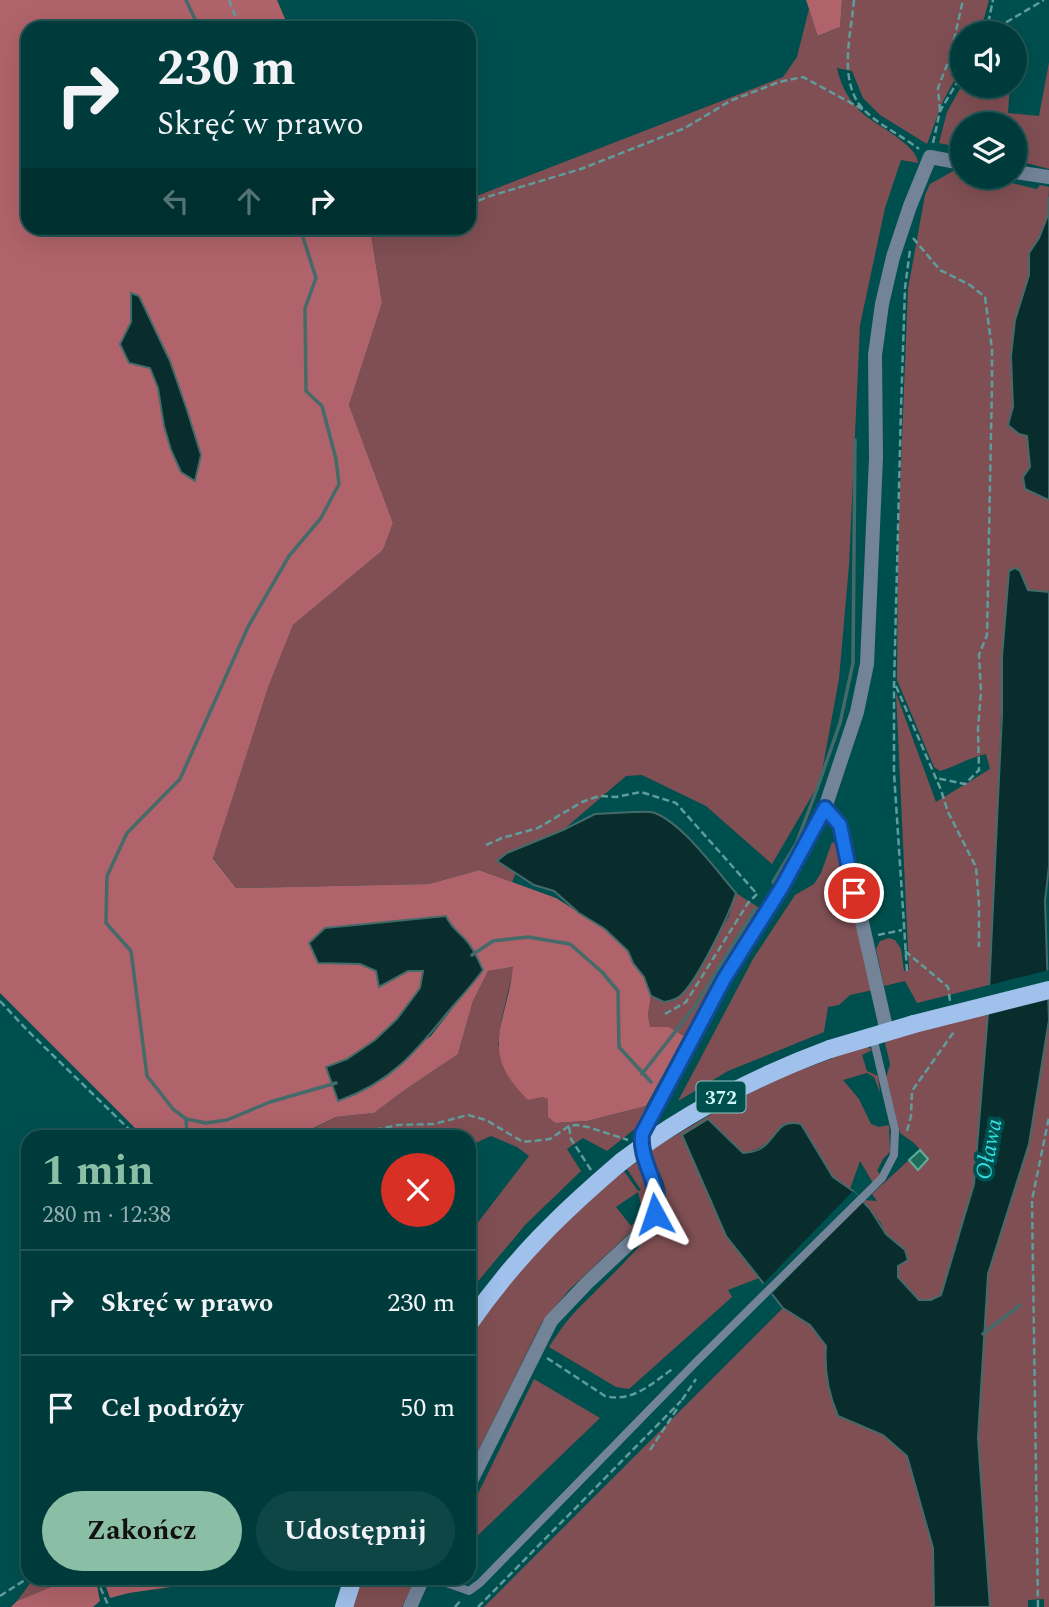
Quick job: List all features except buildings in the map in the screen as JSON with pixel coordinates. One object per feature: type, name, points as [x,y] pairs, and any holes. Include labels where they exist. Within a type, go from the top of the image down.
[{"type":"main road","name":"372","points":[[476,1315],[517,1260],[575,1201],[621,1162],[669,1127],[742,1086],[830,1049],[914,1024],[1049,990]]},
{"type":"main road","points":[[344,1607],[351,1585]]},
{"type":"street","points":[[476,1471],[551,1321],[651,1223],[658,1206],[658,1195],[645,1162],[642,1134],[708,1007],[792,870],[825,808],[858,712],[867,664],[876,458],[875,355],[882,304],[909,206],[930,157],[950,161]]},
{"type":"street","points":[[825,808],[840,825],[864,938],[880,1034]]},
{"type":"street","points":[[410,1607],[420,1585]]},
{"type":"lane","points":[[452,1585],[469,1591],[480,1583],[696,1362],[882,1178],[891,1165],[895,1130],[880,1034]]},
{"type":"path","points":[[229,0],[237,21]]},
{"type":"path","points":[[854,0],[848,81],[864,110]]},
{"type":"path","points":[[476,202],[581,169],[685,128],[730,101],[779,82],[803,77],[864,110],[930,157],[940,111],[938,88],[950,57],[962,0]]},
{"type":"path","points":[[989,21],[993,0]]},
{"type":"path","points":[[1008,21],[1044,0]]},
{"type":"path","points":[[940,111],[950,94]]},
{"type":"path","points":[[907,971],[894,773],[894,683],[905,288],[914,221],[909,206]]},
{"type":"path","points":[[912,236],[940,270],[970,285],[985,297],[992,349],[987,635],[978,655],[981,692],[979,771],[965,783],[936,778]]},
{"type":"path","points":[[894,683],[948,812],[976,867],[979,947]]},
{"type":"path","points":[[486,845],[538,828],[582,802],[599,796],[616,797],[641,792],[676,803],[757,894]]},
{"type":"path","points":[[665,1014],[686,1002],[748,903]]},
{"type":"path","points":[[864,938],[904,930]]},
{"type":"path","points":[[905,951],[948,987],[951,1010]]},
{"type":"path","points":[[0,1001],[130,1130]]},
{"type":"path","points":[[894,1146],[906,1133],[909,1125],[912,1091],[953,1032],[952,1021]]},
{"type":"path","points":[[373,1130],[398,1125],[434,1124],[468,1115],[486,1120],[523,1142],[550,1139],[569,1126],[588,1126],[641,1144]]},
{"type":"path","points":[[1038,1607],[1032,1200],[1049,1117]]},
{"type":"path","points":[[569,1126],[570,1139],[591,1170]]},
{"type":"path","points":[[536,1351],[604,1396],[613,1399],[633,1396],[674,1368],[687,1362],[696,1362],[699,1374],[650,1450]]},
{"type":"path","points":[[478,1607],[681,1401]]},
{"type":"path","points":[[0,1596],[21,1582]]},
{"type":"path","points":[[99,1585],[109,1607]]},
{"type":"shaded area","points":[[0,0],[277,0],[286,21],[21,21],[21,235],[371,235],[382,303],[349,405],[393,523],[383,550],[293,625],[269,685],[213,858],[236,888],[429,884],[479,870],[556,898],[605,929],[628,951],[644,977],[651,996],[648,1014],[650,1027],[669,1027],[684,1036],[646,1106],[587,1121],[555,1123],[548,1117],[548,1099],[542,1097],[528,1100],[512,1083],[503,1067],[499,1036],[513,967],[488,971],[473,1001],[458,1054],[374,1113],[336,1117],[309,1130],[137,1130],[0,993]],"holes":[[[131,293],[170,361],[201,455],[164,426],[158,388],[150,368],[129,363]],[[445,916],[470,946],[482,970],[431,1036],[339,1100],[326,1067],[346,1059],[375,1040],[397,1019],[420,988],[423,970],[409,971],[379,987],[377,971],[360,964],[325,928]]]},
{"type":"shaded area","points":[[806,0],[842,0],[840,27],[818,36]]},
{"type":"shaded area","points":[[842,0],[989,0],[983,21],[950,21],[950,88],[927,144],[880,115],[863,98],[852,71],[837,68],[846,92],[856,107],[904,142],[916,156],[918,163],[901,160],[885,208],[860,325],[849,565],[839,679],[820,782],[772,864],[706,806],[642,775],[626,776],[563,830],[507,853],[497,861],[516,873],[512,882],[479,870],[429,884],[236,888],[213,857],[269,685],[293,625],[383,550],[393,523],[349,405],[382,303],[371,235],[476,235],[476,196],[783,77],[797,57],[809,9],[819,36],[840,27]]},
{"type":"shaded area","points":[[1049,62],[1049,169],[1027,163],[1027,115],[1039,116]]},
{"type":"shaded area","points":[[955,98],[1009,98],[1008,112],[950,112],[950,145],[939,143],[947,112]]},
{"type":"shaded area","points":[[950,173],[950,189],[1027,189],[1027,187],[1037,189],[1040,185],[1049,187],[1048,215],[1039,238],[1029,253],[1029,275],[1015,320],[1011,356],[1013,407],[1008,424],[1027,436],[1030,467],[1023,477],[1036,495],[1049,500],[1049,592],[1028,590],[1020,571],[1009,571],[989,985],[917,1003],[905,981],[884,986],[876,949],[880,941],[889,938],[895,940],[901,949],[904,971],[909,970],[896,693],[936,802],[990,769],[986,754],[940,771],[934,767],[897,680],[898,539],[908,289],[925,195],[930,184]]},
{"type":"shaded area","points":[[832,842],[838,846],[873,990],[850,995],[839,1005],[828,1007],[824,1032],[728,1071],[678,1101],[753,959],[795,895],[814,884],[821,873]]},
{"type":"shaded area","points":[[736,893],[761,909],[684,1036],[669,1027],[650,1027],[648,1014],[651,996],[665,1002],[691,985],[729,916]]},
{"type":"shaded area","points":[[514,967],[498,1045],[542,1097],[548,1099],[548,1117],[555,1123],[587,1121],[646,1106],[641,1124],[607,1151],[583,1138],[567,1149],[581,1171],[526,1224],[476,1284],[476,1225],[529,1156],[517,1147],[491,1136],[476,1143],[476,1130],[311,1130],[336,1117],[374,1113],[458,1054],[473,1001],[488,971]]},
{"type":"shaded area","points":[[988,1013],[974,1184],[941,1295],[931,1300],[919,1300],[898,1276],[898,1266],[905,1251],[886,1234],[863,1200],[877,1201],[872,1194],[909,1160],[918,1169],[928,1159],[914,1143],[900,1133],[886,1078],[890,1064],[885,1043],[889,1039]]},
{"type":"shaded area","points":[[1049,1020],[1049,1607],[1044,1607],[1044,1599],[1028,1600],[1028,1607],[990,1607],[978,1438],[988,1274],[1029,1144]]},
{"type":"shaded area","points":[[865,1045],[872,1050],[862,1055],[867,1071],[878,1076],[880,1093],[874,1077],[867,1073],[843,1080],[859,1099],[871,1124],[879,1127],[889,1125],[890,1152],[877,1171],[881,1175],[873,1183],[860,1161],[850,1189],[833,1177],[801,1124],[783,1124],[766,1143],[750,1152],[743,1153],[730,1141],[713,1203],[726,1236],[759,1278],[728,1290],[732,1297],[629,1389],[616,1387],[549,1347],[568,1320],[638,1248],[660,1217],[666,1197],[659,1171],[648,1154],[654,1148],[737,1099],[785,1076]]},
{"type":"shaded area","points":[[637,1162],[648,1186],[649,1207],[640,1223],[570,1289],[542,1322],[476,1455],[476,1327],[539,1249],[570,1217],[624,1171],[638,1191],[641,1190],[627,1169]],"holes":[[[638,1192],[643,1214],[631,1226],[616,1207]]]},
{"type":"shaded area","points":[[783,1308],[810,1325],[826,1346],[828,1382],[838,1416],[883,1435],[907,1456],[933,1548],[934,1607],[484,1607]]},
{"type":"shaded area","points":[[534,1379],[600,1418],[476,1537],[476,1498]]},
{"type":"shaded area","points":[[29,1585],[56,1585],[17,1601]]},
{"type":"shaded area","points":[[56,1585],[97,1585],[100,1601],[93,1607],[11,1607],[17,1601]]},
{"type":"shaded area","points":[[107,1585],[185,1585],[110,1598]]},
{"type":"shaded area","points":[[358,1585],[413,1585],[402,1607],[351,1607]]},
{"type":"water","points":[[1049,197],[1049,500],[1025,489],[1023,477],[1030,467],[1027,436],[1019,434],[1008,425],[1013,407],[1011,356],[1015,320],[1029,275],[1029,253],[1039,238],[1048,215]]},
{"type":"water","points":[[131,293],[139,296],[170,361],[187,410],[201,455],[195,481],[181,472],[171,450],[158,388],[150,368],[129,363],[120,344],[131,322]]},
{"type":"water","name":"Oława","points":[[1015,568],[1020,571],[1028,590],[1049,592],[1049,866],[1045,901],[1049,1020],[1029,1144],[988,1274],[978,1438],[990,1607],[934,1607],[933,1548],[907,1456],[883,1435],[838,1416],[828,1382],[826,1346],[810,1325],[783,1308],[726,1236],[682,1135],[708,1119],[743,1153],[766,1145],[782,1126],[801,1124],[833,1177],[853,1191],[870,1209],[886,1234],[905,1250],[908,1260],[898,1266],[898,1277],[919,1300],[931,1300],[941,1295],[974,1184],[988,1013],[1002,714],[1002,657],[1009,571]]},
{"type":"water","points":[[655,813],[677,827],[736,893],[720,932],[695,977],[678,997],[664,1002],[651,996],[644,977],[628,951],[605,929],[579,913],[554,891],[534,885],[497,861],[507,853],[595,814]]},
{"type":"water","points":[[446,916],[475,953],[483,970],[424,1041],[400,1065],[372,1085],[338,1101],[326,1067],[347,1059],[375,1040],[397,1019],[420,988],[423,971],[408,971],[379,987],[376,971],[360,964],[318,963],[309,943],[325,928]]},
{"type":"pier","points":[[1049,970],[1049,997],[984,1014],[986,986]]},
{"type":"pier","points":[[853,1191],[863,1200],[770,1296],[761,1286]]},
{"type":"waterway","points":[[186,0],[196,21]]},
{"type":"waterway","points":[[302,235],[316,278],[305,308],[306,391],[322,406],[336,459],[339,484],[321,518],[289,556],[248,627],[180,779],[127,833],[107,876],[106,923],[131,951],[147,1076],[173,1109],[186,1119],[206,1123],[227,1120],[270,1102],[336,1083]]},
{"type":"waterway","points":[[773,882],[796,844],[817,789],[840,723],[853,663],[855,440]]},
{"type":"waterway","points":[[642,1074],[693,1009],[755,909]]},
{"type":"waterway","points":[[472,955],[493,941],[528,937],[570,944],[602,972],[618,991],[619,1047],[651,1082]]},
{"type":"waterway","points":[[186,1119],[187,1130]]},
{"type":"waterway","points":[[983,1334],[1020,1305]]},
{"type":"route","points":[[655,1214],[658,1195],[642,1152],[642,1134],[703,1016],[797,862],[825,808],[840,825],[854,893]]}]
